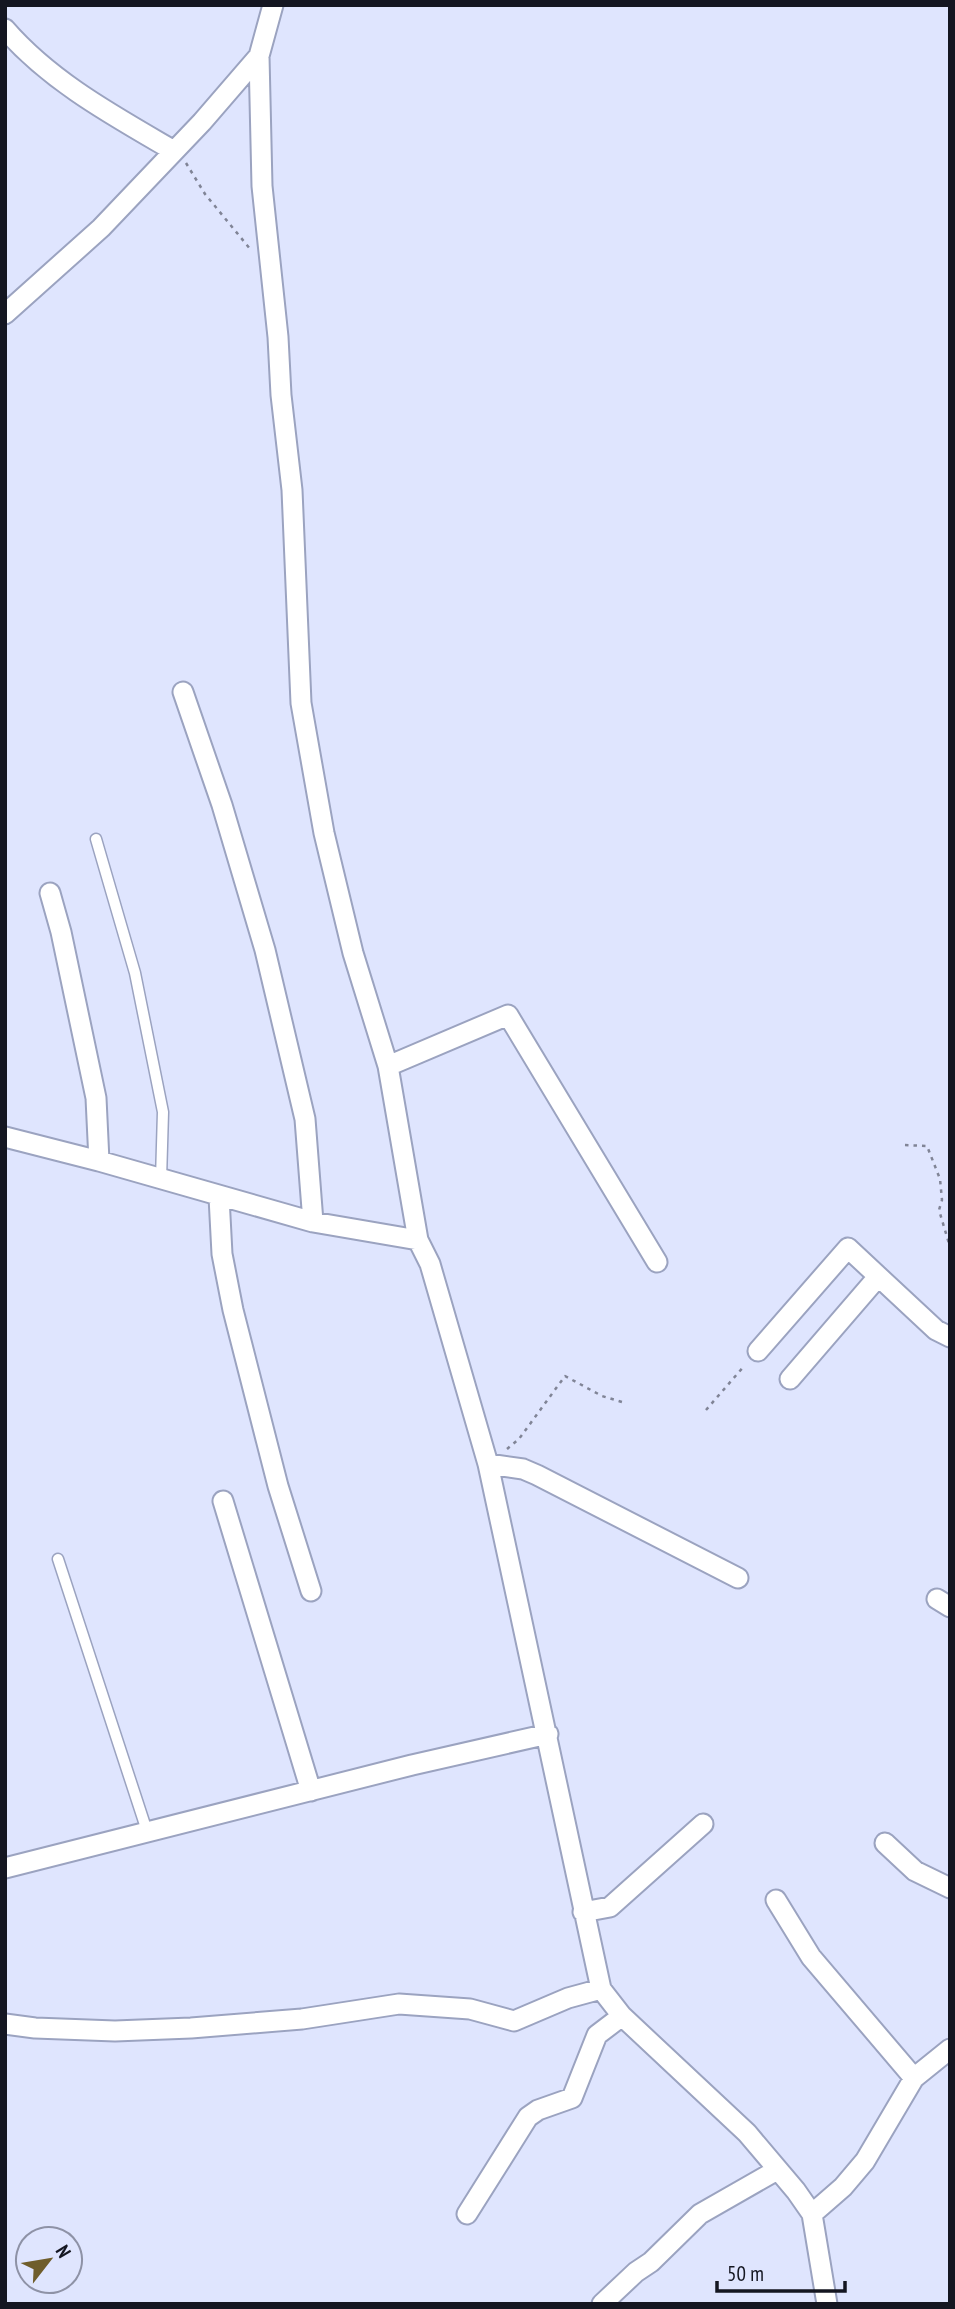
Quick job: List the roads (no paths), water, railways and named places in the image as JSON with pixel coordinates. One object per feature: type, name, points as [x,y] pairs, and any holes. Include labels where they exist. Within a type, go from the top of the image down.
[{"type":"street","points":[[273,5],[259,56],[262,186],[292,490],[301,703],[327,846],[353,953],[388,1066],[418,1240],[430,1264],[488,1464],[601,1989],[622,2016],[747,2133],[796,2191],[812,2214],[827,2304]]},
{"type":"street","points":[[5,29],[97,107],[174,151]]},
{"type":"street","points":[[5,314],[101,228],[259,56]]},
{"type":"street","points":[[183,692],[222,805],[265,950],[305,1119],[313,1222]]},
{"type":"street","points":[[50,893],[61,932],[96,1098],[99,1161]]},
{"type":"street","points":[[388,1066],[508,1015],[657,1262]]},
{"type":"street","points":[[5,1137],[313,1222],[418,1240]]},
{"type":"street","points":[[219,1197],[222,1254],[233,1310],[278,1486],[311,1591]]},
{"type":"street","points":[[758,1351],[848,1248],[877,1278],[936,1330],[950,1337]]},
{"type":"street","points":[[790,1379],[877,1278]]},
{"type":"street","points":[[488,1464],[523,1469],[537,1475],[738,1578]]},
{"type":"street","points":[[223,1501],[311,1791]]},
{"type":"street","points":[[5,1868],[412,1765],[548,1734]]},
{"type":"street","points":[[583,1912],[610,1907],[703,1824]]},
{"type":"street","points":[[885,1843],[915,1871],[950,1888]]},
{"type":"street","points":[[776,1900],[811,1957],[914,2078]]},
{"type":"street","points":[[5,2024],[115,2031],[191,2028],[302,2019],[399,2004],[470,2010],[514,2021],[568,1998],[601,1989]]},
{"type":"street","points":[[467,2214],[528,2117],[538,2110],[572,2098],[597,2035],[622,2016]]},
{"type":"street","points":[[812,2214],[843,2187],[865,2161],[914,2078],[950,2049]]},
{"type":"street","points":[[602,2304],[636,2272],[651,2262],[700,2214],[778,2170]]},
{"type":"lane","points":[[96,839],[135,973],[163,1112],[161,1180]]},
{"type":"lane","points":[[58,1559],[147,1831]]}]
